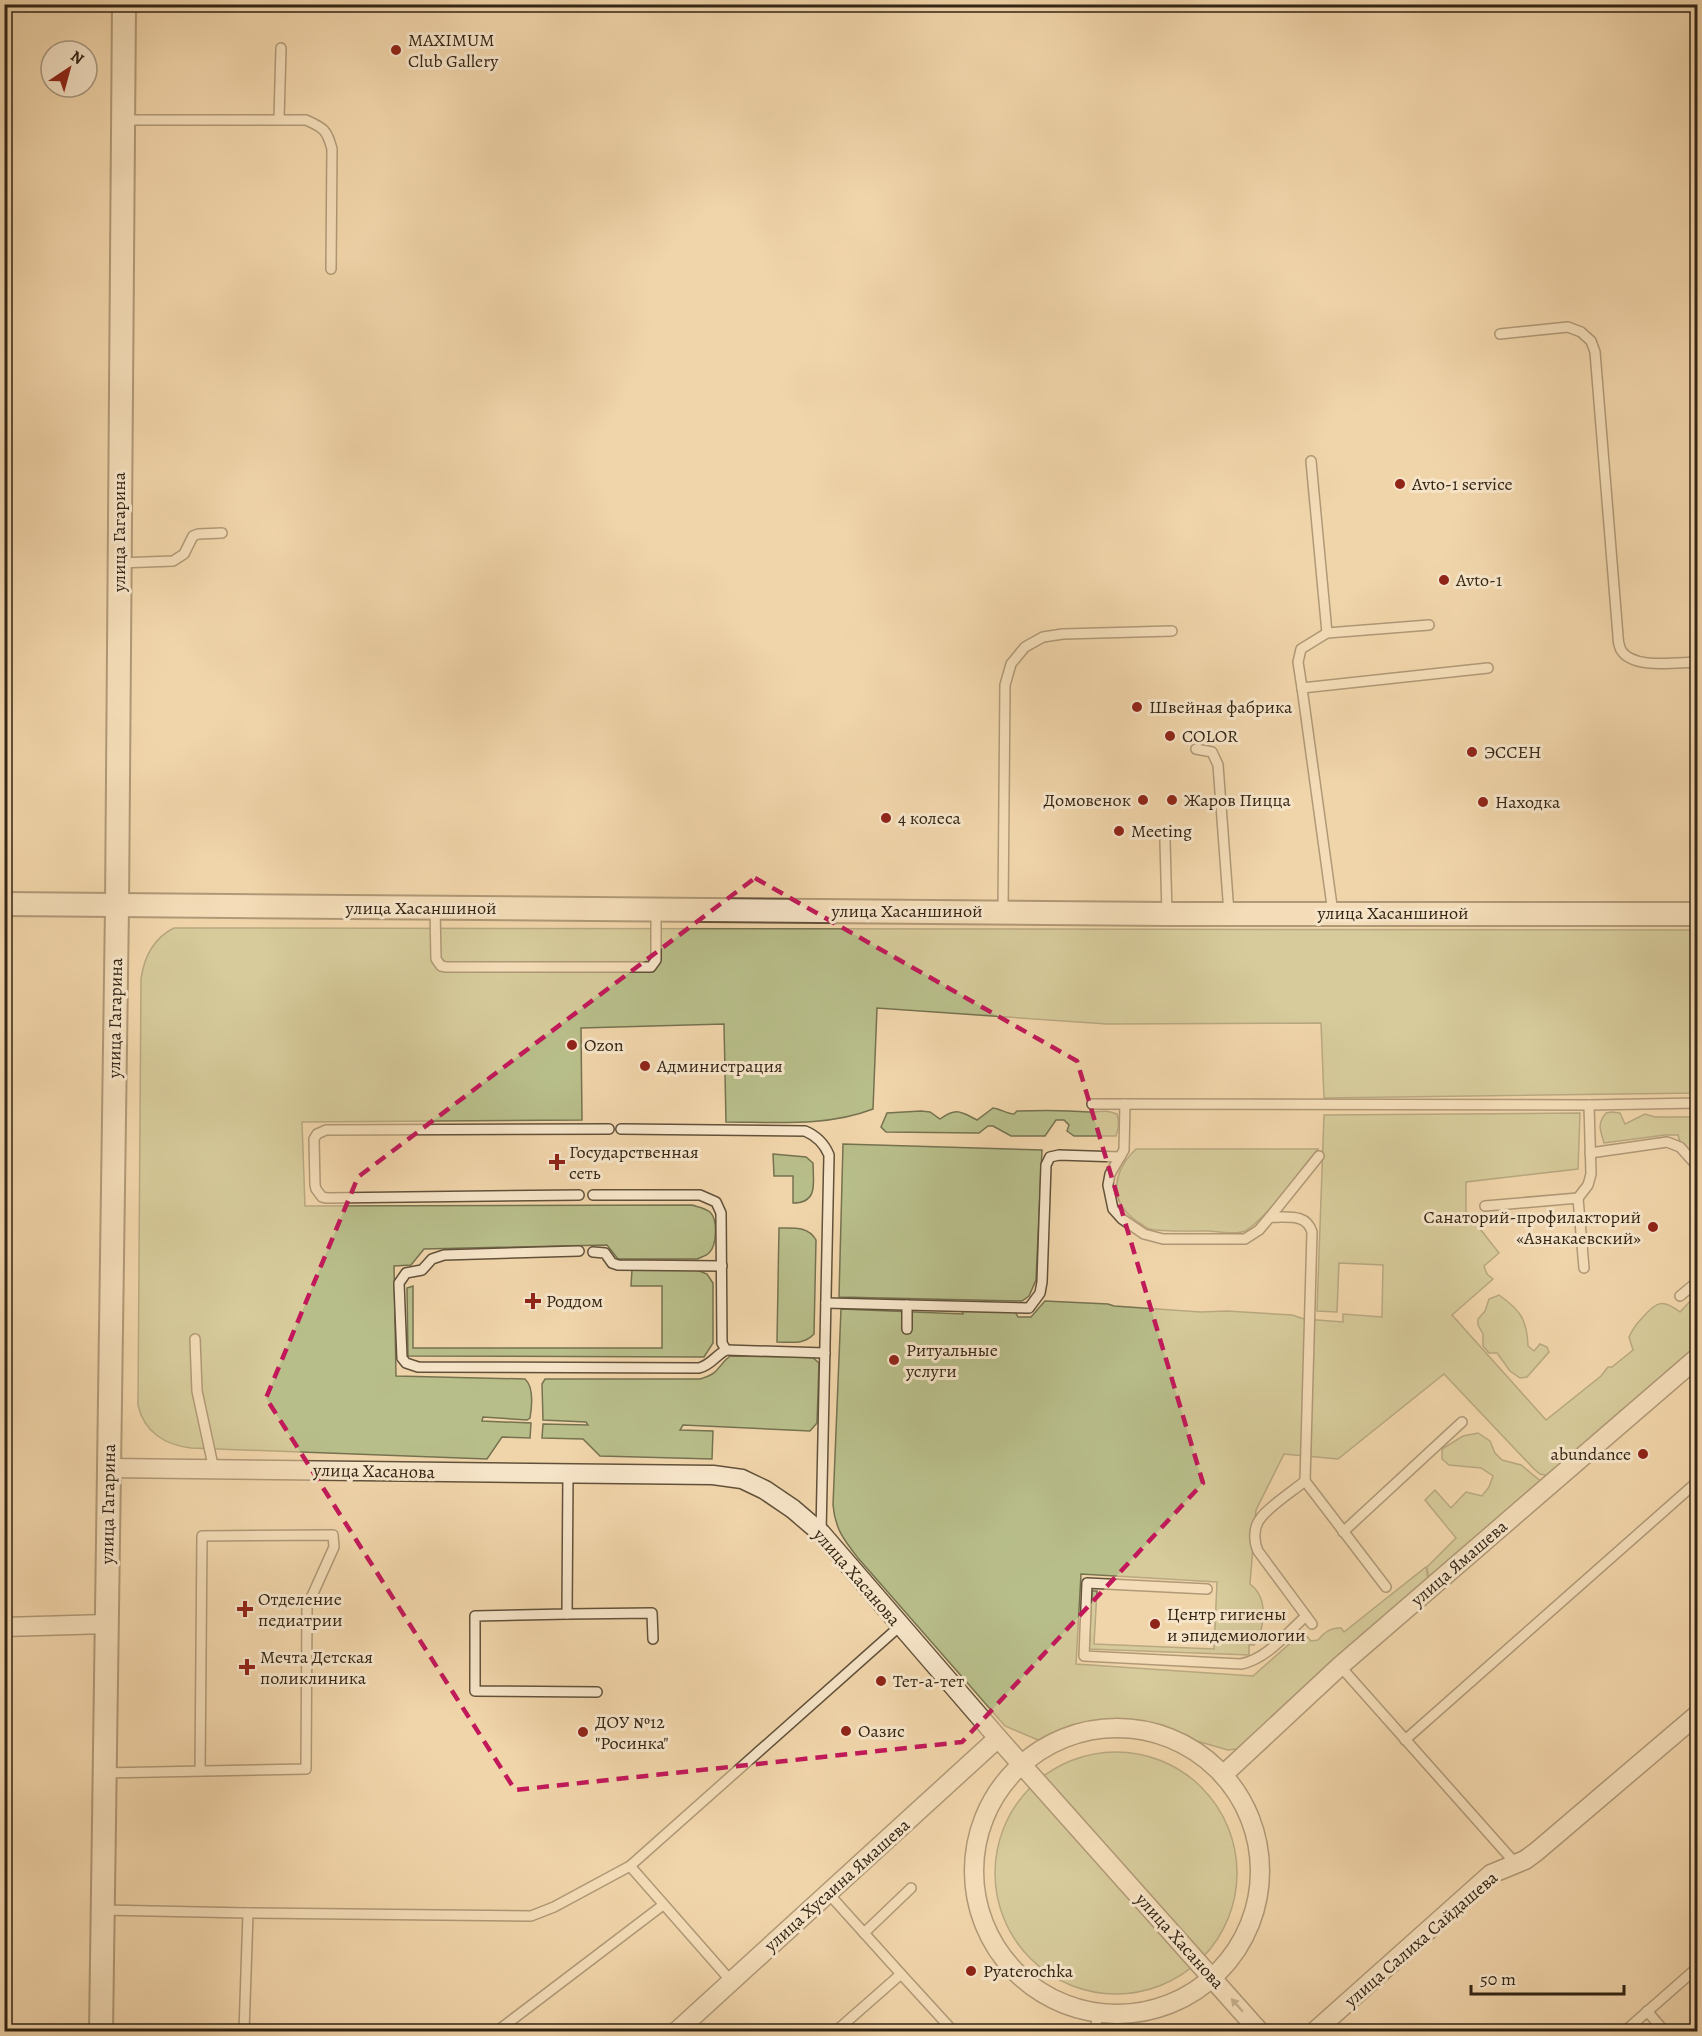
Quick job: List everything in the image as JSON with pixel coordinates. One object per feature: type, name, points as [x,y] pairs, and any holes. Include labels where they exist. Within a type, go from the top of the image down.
[{"type":"street","name":"улица Гагарина","points":[[101,2031],[117,906],[124,4]]},
{"type":"street","name":"улица Хасаншиной","points":[[4,904],[1167,914],[1698,914]]},
{"type":"street","name":"улица Ямашева","points":[[1224,1774],[1340,1666],[1698,1357]]},
{"type":"street","name":"улица Хасанова","points":[[108,1468],[713,1475],[742,1479],[775,1496],[821,1533],[998,1738],[1260,2031]]},
{"type":"street","points":[[4,1627],[106,1624]]},
{"type":"street","name":"улица Салиха Сайдашева","points":[[1314,2031],[1491,1874],[1516,1864],[1536,1852],[1698,1713]]},
{"type":"street","points":[[1097,1728],[1143,1730],[1187,1745],[1224,1774],[1249,1812],[1259,1858],[1256,1899],[1236,1947],[1213,1977],[1179,2001],[1154,2011],[1121,2016],[1073,2009],[1030,1986],[996,1950],[977,1905],[974,1857],[987,1810],[996,1794],[1022,1764],[1052,1743],[1097,1728]]},
{"type":"street","name":"улица Хусаина Ямашева","points":[[676,2031],[998,1738]]},
{"type":"lane","points":[[279,119],[281,48]]},
{"type":"lane","points":[[122,120],[279,119],[306,120],[320,126],[328,135],[332,149],[331,269]]},
{"type":"lane","points":[[1500,334],[1568,327],[1581,332],[1591,341],[1595,352],[1620,649],[1629,658],[1641,663],[1698,662]]},
{"type":"lane","points":[[1311,461],[1327,633]]},
{"type":"lane","points":[[119,563],[173,561],[184,554],[193,536],[222,533]]},
{"type":"lane","points":[[1333,914],[1298,662],[1301,649],[1327,633],[1429,625]]},
{"type":"lane","points":[[1003,912],[1005,685],[1011,664],[1025,647],[1043,637],[1063,634],[1172,631]]},
{"type":"lane","points":[[1302,688],[1488,668]]},
{"type":"lane","points":[[1196,749],[1212,752],[1218,765],[1229,913]]},
{"type":"lane","points":[[1165,840],[1167,914]]},
{"type":"lane","points":[[435,908],[436,959],[441,966],[446,967],[651,967],[656,960],[656,909]]},
{"type":"lane","points":[[1092,1104],[1589,1105],[1698,1103]]},
{"type":"lane","points":[[1125,1104],[1124,1150],[1110,1174],[1108,1185],[1113,1209],[1122,1220],[1144,1234],[1163,1239],[1245,1239],[1259,1230],[1319,1156]]},
{"type":"lane","points":[[1584,1268],[1578,1198],[1590,1179],[1589,1105]]},
{"type":"lane","points":[[579,1195],[322,1197],[316,1189],[314,1139],[317,1134],[326,1130],[609,1129]]},
{"type":"lane","points":[[621,1129],[805,1131],[821,1141],[829,1155],[821,1533]]},
{"type":"lane","points":[[1590,1153],[1667,1142],[1680,1147],[1698,1167]]},
{"type":"lane","points":[[826,1303],[1029,1308],[1040,1293],[1042,1282],[1047,1165],[1050,1157],[1059,1155],[1120,1157]]},
{"type":"lane","points":[[593,1195],[700,1195],[716,1202],[721,1213],[722,1343],[726,1350]]},
{"type":"lane","points":[[1485,1206],[1578,1198]]},
{"type":"lane","points":[[1270,1217],[1304,1219],[1310,1224],[1312,1233],[1305,1482],[1386,1587]]},
{"type":"lane","points":[[579,1251],[444,1254],[432,1259],[422,1270],[406,1273],[399,1283],[402,1358],[406,1363],[418,1367],[699,1368],[707,1366],[718,1354],[726,1350],[825,1353]]},
{"type":"lane","points":[[593,1252],[605,1253],[612,1263],[618,1265],[722,1266]]},
{"type":"lane","points":[[1680,1296],[1698,1281]]},
{"type":"lane","points":[[907,1329],[908,1305]]},
{"type":"lane","points":[[195,1339],[196,1391],[214,1470]]},
{"type":"lane","points":[[1342,1532],[1462,1422]]},
{"type":"lane","points":[[567,1614],[568,1473]]},
{"type":"lane","points":[[1405,1740],[1698,1481]]},
{"type":"lane","points":[[1207,1589],[1087,1583],[1084,1656],[1241,1664],[1261,1657],[1309,1620],[1258,1551],[1255,1538],[1255,1530],[1260,1518],[1305,1482]]},
{"type":"lane","points":[[104,1773],[306,1769],[307,1607],[334,1547],[333,1535],[202,1536],[200,1771]]},
{"type":"lane","points":[[597,1692],[475,1691],[475,1616],[652,1613],[653,1639]]},
{"type":"lane","points":[[102,1910],[531,1916],[548,1910],[630,1866],[900,1626]]},
{"type":"lane","points":[[1340,1666],[1516,1864]]},
{"type":"lane","points":[[630,1866],[731,1981]]},
{"type":"lane","points":[[864,1933],[910,1888]]},
{"type":"lane","points":[[828,1893],[954,2031]]},
{"type":"lane","points":[[496,2031],[663,1905]]},
{"type":"lane","points":[[244,2031],[248,1913]]},
{"type":"lane","points":[[1624,2031],[1698,1967]]},
{"type":"lane","points":[[835,2031],[901,1974]]},
{"type":"lane","points":[[1647,2011],[1665,2031]]},
{"type":"lane","points":[[1096,2031],[1097,2012]]},
{"type":"highlighted area","points":[[755,878],[1077,1061],[1203,1483],[962,1742],[515,1790],[266,1398],[358,1177]]},
{"type":"green space","points":[[174,928],[1697,930],[1697,1093],[1324,1098],[1321,1023],[1107,1024],[877,1008],[873,1109],[837,1119],[819,1121],[726,1122],[724,1024],[581,1028],[582,1120],[302,1122],[305,1206],[692,1205],[710,1212],[713,1216],[715,1239],[709,1253],[697,1259],[618,1259],[607,1245],[424,1249],[411,1265],[394,1266],[396,1376],[525,1379],[528,1382],[532,1397],[530,1418],[527,1420],[483,1417],[482,1421],[531,1423],[530,1438],[502,1437],[487,1459],[191,1448],[173,1444],[157,1436],[145,1423],[138,1405],[141,979],[151,949],[161,937]]},
{"type":"green space","points":[[993,1108],[1014,1114],[1017,1111],[1103,1111],[1117,1114],[1118,1128],[1116,1136],[1074,1136],[1067,1131],[1069,1125],[1064,1120],[1056,1120],[1045,1136],[1011,1136],[993,1126],[988,1126],[979,1133],[886,1132],[881,1127],[887,1113],[930,1112],[940,1119],[951,1113],[959,1112],[977,1120]]},
{"type":"green space","points":[[1580,1113],[1578,1169],[1466,1182],[1466,1211],[1499,1253],[1484,1266],[1487,1274],[1493,1279],[1452,1315],[1546,1420],[1601,1376],[1608,1367],[1612,1367],[1633,1350],[1629,1337],[1639,1321],[1656,1305],[1669,1305],[1680,1312],[1697,1294],[1697,1350],[1631,1405],[1620,1411],[1618,1416],[1549,1476],[1540,1474],[1534,1469],[1444,1374],[1338,1459],[1284,1454],[1256,1510],[1250,1584],[1256,1590],[1263,1605],[1263,1622],[1254,1645],[1249,1645],[1249,1655],[1089,1649],[1092,1591],[1097,1591],[1094,1644],[1214,1649],[1217,1582],[1081,1574],[1076,1664],[1253,1676],[1303,1632],[1311,1641],[1318,1640],[1325,1632],[1334,1628],[1341,1628],[1344,1632],[1426,1567],[1428,1580],[1238,1749],[1228,1750],[1144,1726],[1095,1724],[1038,1740],[1005,1726],[858,1558],[841,1534],[833,1505],[841,1309],[963,1314],[962,1310],[1014,1310],[1018,1317],[1031,1317],[1045,1301],[1201,1312],[1227,1311],[1292,1315],[1304,1319],[1343,1322],[1343,1314],[1382,1317],[1383,1265],[1339,1263],[1337,1312],[1317,1311],[1324,1115]]},
{"type":"green space","points":[[1606,1113],[1620,1113],[1625,1124],[1645,1114],[1655,1117],[1697,1117],[1697,1150],[1689,1153],[1681,1145],[1678,1135],[1604,1143],[1600,1124]]},
{"type":"green space","points":[[843,1144],[1042,1150],[1036,1280],[1029,1296],[1022,1301],[839,1297]]},
{"type":"green space","points":[[1136,1149],[1318,1149],[1263,1216],[1245,1231],[1233,1233],[1155,1230],[1146,1227],[1128,1214],[1118,1196],[1118,1177],[1122,1167]]},
{"type":"green space","points":[[773,1154],[806,1157],[813,1163],[813,1190],[807,1199],[793,1203],[793,1176],[774,1176]]},
{"type":"green space","points":[[779,1228],[805,1230],[816,1240],[814,1334],[802,1341],[777,1342]]},
{"type":"green space","points":[[632,1269],[697,1270],[707,1274],[713,1283],[713,1343],[704,1357],[408,1356],[407,1288],[413,1286],[413,1348],[662,1348],[662,1286],[631,1286]]},
{"type":"green space","points":[[1499,1295],[1521,1316],[1526,1329],[1528,1346],[1534,1351],[1540,1344],[1547,1347],[1549,1352],[1527,1377],[1520,1378],[1510,1371],[1497,1353],[1489,1353],[1483,1346],[1483,1334],[1478,1325],[1478,1319],[1485,1311],[1489,1299]]},
{"type":"green space","points":[[730,1356],[812,1357],[819,1363],[817,1423],[810,1431],[683,1425],[680,1430],[713,1431],[712,1459],[600,1456],[583,1439],[542,1438],[543,1424],[588,1425],[586,1422],[543,1420],[542,1384],[545,1379],[700,1379],[715,1372]]},
{"type":"green space","points":[[1478,1433],[1490,1441],[1495,1453],[1502,1460],[1521,1465],[1543,1483],[1429,1580],[1427,1567],[1456,1538],[1425,1500],[1435,1490],[1451,1508],[1466,1492],[1482,1496],[1493,1476],[1481,1468],[1449,1465],[1442,1459],[1442,1449],[1463,1436]]},
{"type":"green space","points":[[1116,1752],[1140,1754],[1162,1761],[1183,1772],[1202,1787],[1217,1806],[1228,1827],[1235,1849],[1237,1873],[1235,1897],[1228,1919],[1217,1940],[1202,1959],[1183,1974],[1162,1985],[1140,1992],[1116,1994],[1092,1992],[1070,1985],[1049,1974],[1030,1959],[1015,1940],[1004,1919],[997,1897],[995,1873],[997,1849],[1004,1827],[1015,1806],[1030,1787],[1049,1772],[1070,1761],[1092,1754]]},
{"type":"place","name":"MAXIMUM Club Gallery","points":[[396,50]]},
{"type":"place","name":"Avto-1 service","points":[[1400,484]]},
{"type":"place","name":"Avto-1","points":[[1444,580]]},
{"type":"place","name":"Швейная фабрика","points":[[1137,707]]},
{"type":"place","name":"COLOR","points":[[1170,736]]},
{"type":"place","name":"ЭССЕН","points":[[1472,752]]},
{"type":"place","name":"Домовенок","points":[[1143,800]]},
{"type":"place","name":"Жаров Пицца","points":[[1172,800]]},
{"type":"place","name":"Находка","points":[[1483,802]]},
{"type":"place","name":"4 колеса","points":[[886,818]]},
{"type":"place","name":"Meeting","points":[[1119,831]]},
{"type":"place","name":"Ozon","points":[[572,1045]]},
{"type":"place","name":"Администрация","points":[[645,1066]]},
{"type":"place","name":"Государственная сеть","points":[[557,1162]]},
{"type":"place","name":"Санаторий-профилакторий «Азнакаевский»","points":[[1653,1227]]},
{"type":"place","name":"Роддом","points":[[533,1301]]},
{"type":"place","name":"Ритуальные услуги","points":[[894,1360]]},
{"type":"place","name":"abundance","points":[[1643,1454]]},
{"type":"place","name":"Отделение педиатрии","points":[[245,1609]]},
{"type":"place","name":"Центр гигиены и эпидемиологии","points":[[1155,1624]]},
{"type":"place","name":"Мечта Детская поликлиника","points":[[247,1667]]},
{"type":"place","name":"Тет-а-тет","points":[[881,1681]]},
{"type":"place","name":"Оазис","points":[[846,1731]]},
{"type":"place","name":"ДОУ №12 \"Росинка\"","points":[[583,1732]]},
{"type":"place","name":"Pyaterochka","points":[[971,1971]]}]
